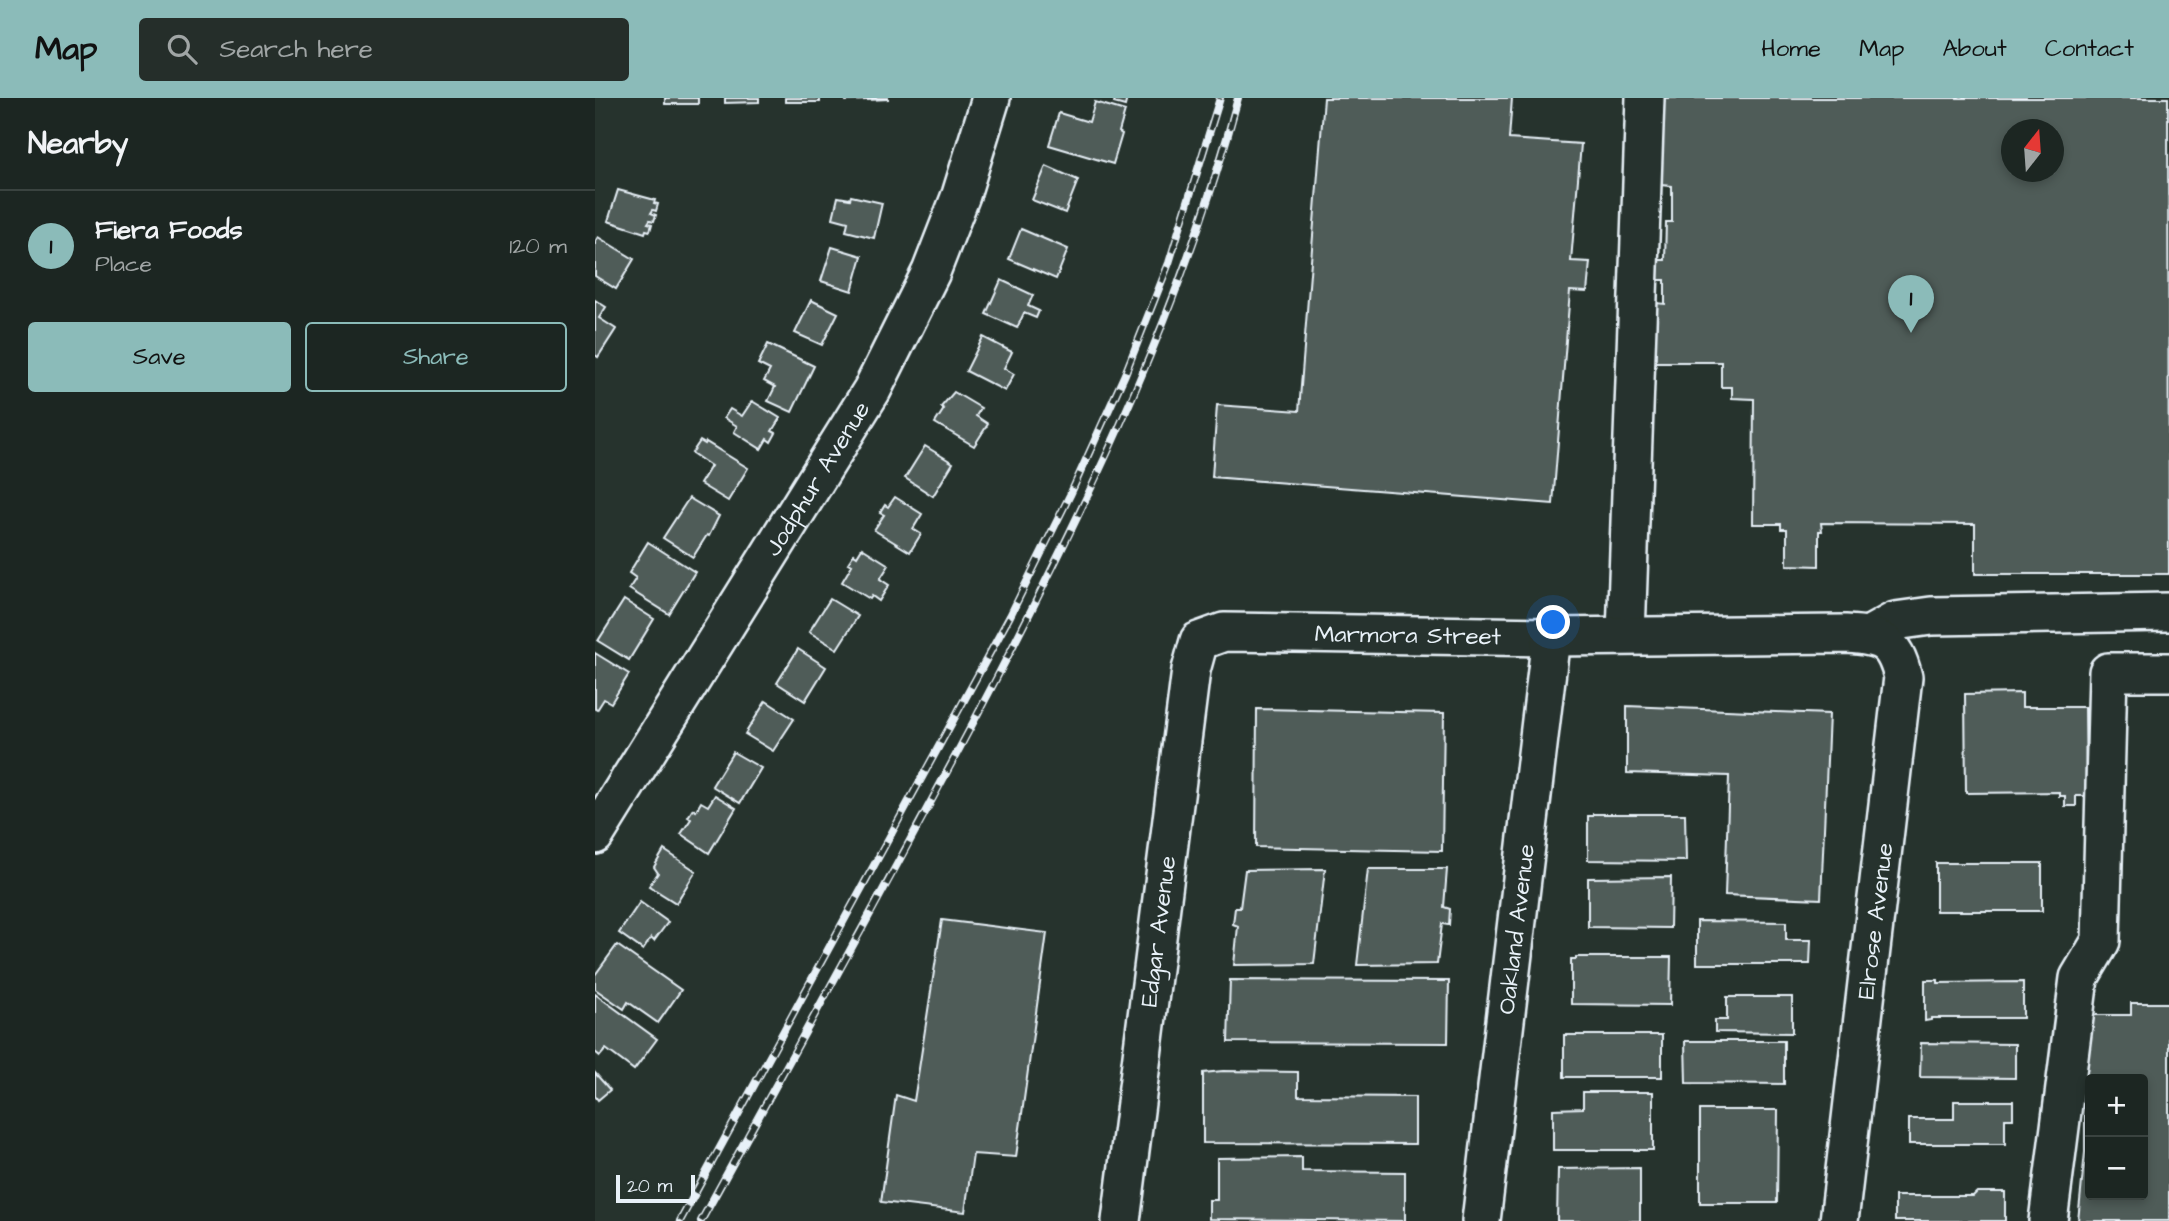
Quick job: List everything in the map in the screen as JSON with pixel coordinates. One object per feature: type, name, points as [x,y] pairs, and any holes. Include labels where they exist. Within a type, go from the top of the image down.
[{"type":"street","name":"Jodphur Avenue","points":[[595,835],[872,390],[931,272],[961,195],[991,98]]},
{"type":"street","points":[[1626,635],[1645,98]]},
{"type":"street","points":[[1870,635],[1895,621],[1931,616],[2169,612]]},
{"type":"street","name":"Marmora Street","points":[[1199,641],[1224,632],[1551,637],[1870,635]]},
{"type":"street","name":"Elrose Avenue","points":[[1839,1221],[1903,677],[1898,656],[1887,643],[1870,635]]},
{"type":"street","name":"Oakland Avenue","points":[[1481,1221],[1551,637]]},
{"type":"street","name":"Edgar Avenue","points":[[1121,1221],[1191,670],[1199,641]]},
{"type":"street","points":[[2048,1221],[2079,978],[2101,941],[2108,672],[2169,672]]},
{"type":"building","points":[[665,98],[698,98],[698,104],[665,104]]},
{"type":"building","points":[[725,98],[759,98],[759,102],[725,103]]},
{"type":"building","points":[[785,98],[820,98],[820,102],[785,102]]},
{"type":"building","points":[[845,98],[888,98],[888,99],[846,101]]},
{"type":"building","points":[[1115,98],[1127,98],[1125,106],[1114,103]]},
{"type":"building","points":[[1324,98],[1512,98],[1509,139],[1581,144],[1571,261],[1590,262],[1587,292],[1570,291],[1553,504],[1212,477],[1217,405],[1299,411]]},
{"type":"building","points":[[1660,98],[2168,98],[2169,574],[1975,574],[1975,524],[1821,523],[1819,566],[1787,565],[1787,529],[1781,529],[1781,524],[1753,524],[1754,399],[1732,398],[1732,387],[1721,387],[1721,362],[1650,362],[1656,303],[1665,304],[1665,280],[1652,280],[1652,260],[1665,260],[1666,222],[1672,222],[1672,186],[1660,185]]},
{"type":"building","points":[[1095,102],[1125,111],[1119,132],[1122,134],[1113,164],[1049,145],[1059,113],[1089,122]]},
{"type":"building","points":[[1046,166],[1078,180],[1065,213],[1032,200]]},
{"type":"building","points":[[618,190],[655,200],[654,203],[658,204],[656,211],[651,213],[656,215],[654,221],[650,220],[648,223],[652,224],[650,231],[646,230],[645,233],[608,221]]},
{"type":"building","points":[[851,196],[882,203],[874,238],[846,231],[848,222],[833,218],[838,197],[850,199]]},
{"type":"building","points":[[1021,229],[1068,249],[1056,279],[1009,259]]},
{"type":"building","points":[[598,237],[634,259],[616,289],[595,276],[595,242]]},
{"type":"building","points":[[832,247],[862,256],[852,291],[821,281]]},
{"type":"building","points":[[1001,280],[1033,295],[1028,306],[1039,311],[1036,318],[1024,313],[1017,328],[986,314]]},
{"type":"building","points":[[595,300],[606,307],[599,318],[616,329],[598,357],[595,355]]},
{"type":"building","points":[[811,300],[838,313],[822,345],[795,333]]},
{"type":"building","points":[[983,337],[1012,352],[1004,368],[1014,374],[1005,391],[966,371]]},
{"type":"building","points":[[768,344],[814,366],[792,412],[768,401],[775,387],[764,381],[770,370],[758,364]]},
{"type":"building","points":[[954,392],[981,408],[976,416],[988,424],[974,446],[935,423],[944,409],[941,407]]},
{"type":"building","points":[[752,401],[780,418],[772,431],[776,433],[771,442],[767,439],[761,449],[734,432],[737,426],[724,418],[730,409],[742,416]]},
{"type":"building","points":[[700,441],[748,468],[728,501],[700,484],[711,466],[692,453]]},
{"type":"building","points":[[925,446],[953,463],[933,496],[905,478]]},
{"type":"building","points":[[895,497],[922,514],[913,529],[921,534],[910,552],[874,530],[884,515],[880,513],[885,505],[888,507]]},
{"type":"building","points":[[689,498],[719,516],[709,536],[707,535],[693,557],[663,538]]},
{"type":"building","points":[[648,542],[695,572],[669,614],[629,589],[636,578],[629,573]]},
{"type":"building","points":[[862,548],[889,565],[880,579],[889,585],[879,601],[872,596],[870,599],[842,582],[852,565],[848,563]]},
{"type":"building","points":[[830,599],[858,616],[837,649],[809,632]]},
{"type":"building","points":[[624,600],[654,619],[629,660],[598,641]]},
{"type":"building","points":[[798,649],[826,667],[805,701],[777,683]]},
{"type":"building","points":[[595,653],[629,674],[611,703],[604,699],[597,710],[595,709]]},
{"type":"building","points":[[2022,693],[2022,707],[2085,707],[2086,796],[2076,796],[2076,806],[2065,806],[2065,796],[2059,796],[2059,792],[1966,793],[1965,694]]},
{"type":"building","points":[[766,701],[794,719],[773,751],[745,734]]},
{"type":"building","points":[[1627,706],[1829,714],[1821,899],[1725,895],[1729,776],[1627,773]]},
{"type":"building","points":[[1257,709],[1444,713],[1442,851],[1256,847]]},
{"type":"building","points":[[733,752],[761,768],[740,803],[712,786]]},
{"type":"building","points":[[715,795],[736,808],[709,853],[681,834],[691,819],[688,817],[693,809],[696,811],[701,802],[708,806]]},
{"type":"building","points":[[1685,814],[1686,861],[1588,860],[1588,816]]},
{"type":"building","points":[[664,850],[696,871],[676,903],[649,886],[658,873],[654,867]]},
{"type":"building","points":[[1936,863],[2042,863],[2042,911],[1936,911]]},
{"type":"building","points":[[1325,869],[1314,964],[1234,965],[1238,926],[1233,924],[1235,908],[1240,908],[1245,870]]},
{"type":"building","points":[[1368,869],[1447,869],[1444,907],[1450,909],[1449,925],[1442,924],[1437,964],[1357,965]]},
{"type":"building","points":[[1671,877],[1670,928],[1588,927],[1588,878]]},
{"type":"building","points":[[640,902],[668,922],[654,941],[651,938],[643,950],[619,933]]},
{"type":"building","points":[[942,920],[1047,933],[1016,1157],[973,1154],[965,1212],[881,1202],[896,1095],[914,1101]]},
{"type":"building","points":[[1697,921],[1786,922],[1786,940],[1811,940],[1810,964],[1697,964]]},
{"type":"building","points":[[617,945],[681,990],[658,1023],[628,1002],[624,1009],[595,989],[595,975]]},
{"type":"building","points":[[1671,957],[1670,1005],[1571,1004],[1571,959]]},
{"type":"building","points":[[1230,980],[1449,981],[1448,1043],[1228,1042]]},
{"type":"building","points":[[1925,980],[1938,980],[1938,983],[2023,982],[2023,1018],[1931,1018],[1925,1021]]},
{"type":"building","points":[[595,994],[657,1039],[634,1070],[606,1049],[600,1056],[595,1052]]},
{"type":"building","points":[[1727,997],[1792,997],[1792,1033],[1715,1032],[1715,1020],[1727,1020]]},
{"type":"building","points":[[2131,1003],[2169,1003],[2169,1221],[2078,1221],[2085,1152],[2085,1200],[2148,1200],[2148,1074],[2085,1074],[2085,1015],[2131,1015]]},
{"type":"building","points":[[1564,1035],[1662,1035],[1662,1077],[1564,1077]]},
{"type":"building","points":[[1685,1041],[1784,1041],[1784,1084],[1686,1083]]},
{"type":"building","points":[[1921,1043],[2015,1044],[2015,1078],[1920,1077]]},
{"type":"building","points":[[1298,1072],[1298,1096],[1415,1097],[1415,1144],[1203,1143],[1203,1073]]},
{"type":"building","points":[[595,1073],[610,1090],[598,1100],[595,1096]]},
{"type":"building","points":[[1583,1092],[1653,1092],[1653,1150],[1553,1150],[1553,1109],[1583,1108]]},
{"type":"building","points":[[1954,1101],[2013,1101],[2013,1119],[2005,1119],[2005,1144],[1909,1144],[1909,1119],[1954,1119]]},
{"type":"building","points":[[1700,1110],[1778,1110],[1777,1203],[1700,1203]]},
{"type":"building","points":[[1302,1157],[1302,1171],[1405,1172],[1405,1221],[1209,1219],[1209,1200],[1217,1200],[1217,1158]]},
{"type":"building","points":[[1640,1168],[1640,1221],[1557,1221],[1558,1169]]},
{"type":"building","points":[[1977,1192],[2005,1192],[2005,1221],[1895,1221],[1895,1196],[1973,1196]]},
{"type":"railway","points":[[680,1221],[1010,616],[1070,495],[1125,374],[1169,263],[1220,98]]},
{"type":"railway","points":[[701,1221],[923,817],[1066,540],[1133,396],[1163,323],[1191,249],[1238,98]]},
{"type":"place","name":"Fiera Foods","points":[[1911,333]]}]
